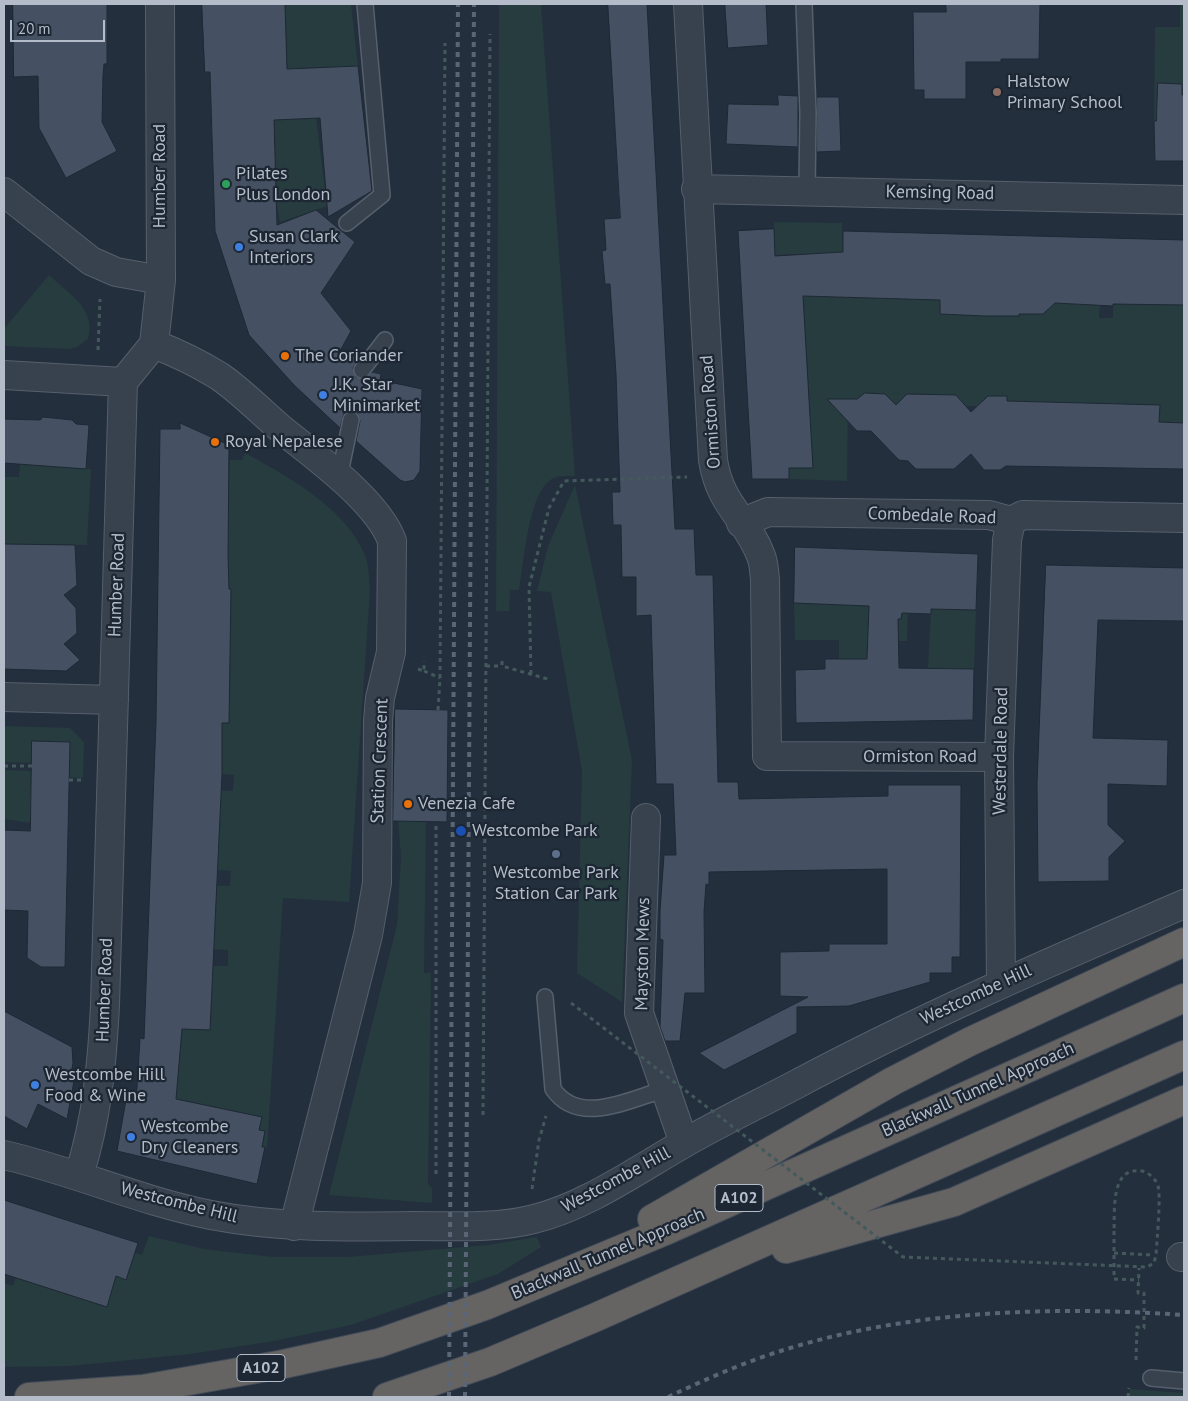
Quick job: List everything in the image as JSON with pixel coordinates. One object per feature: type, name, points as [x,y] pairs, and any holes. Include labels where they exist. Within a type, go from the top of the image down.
[{"type":"highway","points":[[487,1306],[659,1216],[902,1077],[971,1041],[1184,942]]},
{"type":"highway","name":"Blackwall Tunnel Approach","points":[[29,1397],[143,1390],[284,1364],[379,1343],[487,1306],[665,1231],[1184,998]]},
{"type":"highway","points":[[387,1397],[490,1362],[698,1273],[1184,1056]]},
{"type":"highway","points":[[698,1273],[954,1202],[1184,1100]]},
{"type":"street","name":"Humber Road","points":[[154,344],[161,280],[160,4]]},
{"type":"street","name":"Ormiston Road","points":[[688,4],[696,188],[713,460],[715,477],[721,492],[754,541],[762,558],[765,580],[767,756],[999,757]]},
{"type":"street","name":"Kemsing Road","points":[[696,188],[1184,200]]},
{"type":"street","points":[[4,192],[92,261],[116,272],[161,280]]},
{"type":"street","points":[[4,375],[123,382],[154,344]]},
{"type":"street","name":"Station Crescent","points":[[154,344],[197,363],[221,378],[339,478],[376,514],[386,526],[392,541],[391,652],[380,698],[378,721],[377,883],[368,936],[294,1226]]},
{"type":"street","name":"Humber Road","points":[[78,1175],[92,1129],[102,1063],[123,382]]},
{"type":"street","name":"Combedale Road","points":[[741,523],[768,512],[989,515],[1011,521],[1023,515],[1184,518]]},
{"type":"street","name":"Westerdale Road","points":[[1000,982],[999,757],[1007,540],[1011,521]]},
{"type":"street","points":[[4,697],[114,700]]},
{"type":"street","name":"Mayston Mews","points":[[646,818],[640,1013],[684,1144]]},
{"type":"street","name":"Westcombe Hill","points":[[4,1155],[78,1175],[130,1194],[211,1215],[294,1226],[495,1226],[534,1219],[602,1191],[684,1144],[872,1044],[1000,982],[1184,904]]},
{"type":"lane","points":[[347,222],[382,195],[365,4]]},
{"type":"lane","points":[[804,4],[808,113],[807,190]]},
{"type":"lane","points":[[362,370],[385,340]]},
{"type":"lane","points":[[339,478],[351,420]]},
{"type":"lane","points":[[545,997],[553,1089],[561,1100],[574,1108],[593,1110],[666,1089]]},
{"type":"lane","points":[[1150,1378],[1184,1381]]},
{"type":"path","points":[[484,1115],[490,34]]},
{"type":"path","points":[[438,710],[440,678],[445,44]]},
{"type":"path","points":[[98,353],[100,291]]},
{"type":"path","points":[[531,674],[529,587],[549,508],[564,481],[689,477]]},
{"type":"path","points":[[502,661],[502,666]]},
{"type":"path","points":[[486,666],[502,666],[551,680]]},
{"type":"path","points":[[424,671],[440,678]]},
{"type":"path","points":[[4,766],[32,766]]},
{"type":"path","points":[[69,780],[86,780]]},
{"type":"path","points":[[436,822],[436,1174]]},
{"type":"path","points":[[572,1003],[903,1257],[1139,1268],[1147,1267],[1154,1263],[1156,1255],[1158,1185],[1152,1176],[1143,1171],[1131,1171],[1122,1177],[1116,1190],[1114,1231],[1114,1253],[1114,1279],[1139,1280]]},
{"type":"path","points":[[530,1198],[539,1140],[553,1089]]},
{"type":"path","points":[[1114,1253],[1183,1257]]},
{"type":"path","points":[[1136,1365],[1137,1327],[1144,1328],[1144,1293],[1138,1293],[1139,1268]]},
{"type":"path","points":[[1128,1397],[1129,1387]]},
{"type":"green space","points":[[285,4],[351,4],[358,66],[310,68],[327,206],[280,222],[277,205],[262,208],[258,151],[277,103],[287,61]]},
{"type":"green space","points":[[499,4],[541,4],[575,476],[560,476],[552,479],[544,486],[537,498],[528,530],[519,590],[510,590],[509,611],[496,611]]},
{"type":"green space","points":[[1180,4],[1184,4],[1184,95],[1182,95],[1182,84],[1166,83],[1167,121],[1154,121],[1155,27],[1180,27]]},
{"type":"green space","points":[[774,222],[842,223],[844,268],[941,270],[940,314],[1019,316],[1020,272],[1048,302],[1100,303],[1099,318],[1113,318],[1113,304],[1184,305],[1184,423],[1179,423],[1178,432],[1159,431],[1159,405],[1007,402],[1007,396],[988,396],[977,406],[966,406],[956,395],[907,394],[896,405],[885,394],[865,393],[857,399],[848,399],[847,481],[789,479],[789,468],[813,467],[811,438],[786,439],[785,425],[810,423],[809,391],[782,377],[808,375],[806,346],[781,347],[780,333],[805,331],[803,300],[778,301],[807,254],[775,255]]},
{"type":"green space","points":[[49,275],[72,295],[85,310],[90,328],[88,339],[77,347],[69,349],[4,346],[4,329]]},
{"type":"green space","points":[[245,453],[296,482],[329,507],[343,521],[366,557],[370,590],[349,902],[283,898],[267,1148],[262,1147],[265,1131],[259,1130],[261,1117],[230,1110],[224,1139],[210,1136],[216,1107],[184,1101],[178,1129],[153,1079],[182,1038],[182,1029],[210,1030],[212,998],[183,996],[212,981],[213,966],[228,966],[228,950],[185,948],[215,933],[215,902],[187,885],[230,886],[231,871],[217,870],[191,789],[233,791],[234,775],[221,774],[221,723],[229,723],[230,683],[213,682],[230,668],[231,589],[195,588],[228,572],[228,540],[196,539],[196,524],[229,524],[229,492],[196,491],[197,476],[229,477],[230,460],[242,460]]},
{"type":"green space","points":[[20,463],[91,469],[87,545],[4,544],[4,477],[19,477]]},
{"type":"green space","points":[[575,485],[632,760],[622,1002],[577,973],[582,771],[551,592],[537,591],[548,546]]},
{"type":"green space","points":[[870,584],[868,620],[884,621],[884,618],[901,619],[903,585],[908,602],[907,641],[884,641],[870,660],[839,659],[839,640],[795,640],[794,603],[811,603]]},
{"type":"green space","points":[[931,608],[976,610],[974,669],[957,669],[943,685],[942,668],[928,668]]},
{"type":"green space","points":[[4,726],[70,728],[84,742],[83,778],[69,777],[70,742],[33,741],[32,763],[4,762]]},
{"type":"green space","points":[[4,770],[32,771],[31,823],[4,819]]},
{"type":"green space","points":[[398,821],[426,821],[424,973],[431,973],[428,1184],[432,1188],[432,1203],[329,1195],[397,925],[401,857]]},
{"type":"green space","points":[[149,1236],[204,1249],[273,1257],[348,1257],[487,1245],[537,1237],[541,1247],[498,1274],[351,1325],[274,1341],[190,1354],[70,1366],[4,1367],[4,1283],[13,1286],[25,1247],[29,1282],[106,1307],[116,1276],[126,1279],[135,1253],[142,1255]]},
{"type":"green space","points":[[1130,1389],[1184,1393],[1184,1397],[1129,1397]]},
{"type":"building","points":[[13,4],[107,4],[107,64],[104,64],[102,122],[117,151],[66,178],[39,128],[38,76],[14,77]]},
{"type":"building","points":[[202,4],[285,4],[287,69],[358,66],[372,191],[328,217],[320,118],[274,120],[277,225],[316,210],[355,242],[321,293],[351,331],[340,351],[360,357],[353,368],[356,377],[365,379],[372,372],[381,374],[380,380],[422,389],[420,471],[414,480],[405,482],[400,480],[356,441],[360,421],[357,413],[349,411],[344,413],[340,428],[294,385],[249,335],[215,231],[210,72],[205,72]]},
{"type":"building","points":[[608,4],[647,4],[675,529],[694,529],[696,575],[713,575],[718,782],[738,782],[739,799],[888,796],[888,785],[961,785],[960,957],[952,957],[952,973],[930,973],[930,982],[849,1006],[797,1007],[797,1033],[724,1070],[699,1053],[808,997],[780,996],[780,952],[829,951],[829,944],[887,944],[887,869],[709,872],[709,885],[706,884],[704,912],[705,993],[685,993],[680,1041],[665,1041],[660,1027],[663,940],[660,939],[660,911],[664,855],[676,855],[673,784],[656,784],[651,615],[636,616],[636,577],[622,577],[621,525],[613,525],[612,492],[620,492],[616,374],[610,284],[605,284],[602,251],[606,250],[604,219],[620,218]]},
{"type":"building","points":[[725,4],[766,4],[768,45],[728,48]]},
{"type":"building","points":[[946,4],[1040,4],[1039,59],[1001,59],[1001,62],[966,62],[966,99],[924,99],[924,90],[914,90],[913,12],[946,12]]},
{"type":"building","points":[[1158,83],[1182,84],[1182,95],[1184,95],[1184,161],[1155,161],[1154,121],[1156,121]]},
{"type":"building","points":[[778,95],[798,96],[798,147],[726,144],[728,104],[778,105]]},
{"type":"building","points":[[817,97],[839,97],[841,151],[817,152]]},
{"type":"building","points":[[774,229],[775,256],[843,252],[843,231],[1184,240],[1184,305],[1113,304],[1113,306],[1055,303],[1043,314],[985,316],[940,314],[940,300],[803,296],[813,468],[789,468],[789,479],[752,479],[738,231]]},
{"type":"building","points":[[865,393],[885,394],[896,405],[907,394],[956,395],[971,412],[988,396],[1007,396],[1007,401],[1160,405],[1159,422],[1184,423],[1184,469],[1006,466],[1000,470],[984,470],[971,454],[954,469],[916,469],[908,461],[899,460],[871,431],[857,431],[827,399],[857,399]]},
{"type":"building","points":[[43,417],[72,420],[76,424],[89,425],[86,469],[4,463],[4,419],[40,420]]},
{"type":"building","points":[[180,423],[229,445],[228,556],[229,589],[231,589],[229,723],[222,723],[222,774],[210,1030],[182,1029],[176,1099],[262,1117],[259,1130],[265,1131],[262,1147],[265,1147],[257,1184],[117,1151],[126,1100],[136,1103],[140,1038],[144,1039],[156,722],[160,429],[180,429]]},
{"type":"building","points":[[4,544],[75,545],[77,585],[64,595],[76,608],[77,633],[64,644],[80,660],[66,671],[4,669]]},
{"type":"building","points":[[795,547],[978,554],[976,610],[931,609],[931,614],[902,613],[901,619],[898,619],[899,668],[974,669],[973,720],[796,723],[795,670],[825,669],[825,659],[867,659],[869,606],[794,603]]},
{"type":"building","points":[[1046,565],[1184,568],[1184,621],[1098,620],[1093,738],[1168,740],[1167,786],[1108,784],[1108,825],[1125,841],[1109,857],[1109,881],[1038,882],[1037,784]]},
{"type":"building","points":[[395,709],[448,710],[447,822],[393,821]]},
{"type":"building","points":[[32,741],[70,742],[65,967],[41,967],[27,958],[28,911],[4,910],[4,830],[30,831]]},
{"type":"building","points":[[4,1011],[72,1047],[73,1063],[70,1079],[74,1081],[67,1119],[38,1104],[27,1129],[4,1116]]},
{"type":"building","points":[[4,1200],[138,1243],[126,1280],[116,1276],[107,1307],[4,1274]]},
{"type":"railway","points":[[449,1397],[458,4]]},
{"type":"railway","points":[[465,1397],[474,4]]},
{"type":"railway","points":[[668,1397],[727,1371],[787,1349],[835,1336],[884,1326],[984,1314],[1034,1312],[1084,1311],[1184,1315]]},
{"type":"place","name":"Halstow Primary School","points":[[997,92]]},
{"type":"place","name":"Pilates Plus London","points":[[226,184]]},
{"type":"place","name":"Susan Clark Interiors","points":[[239,247]]},
{"type":"place","name":"The Coriander","points":[[285,356]]},
{"type":"place","name":"J.K. Star Minimarket","points":[[323,395]]},
{"type":"place","name":"Royal Nepalese","points":[[215,442]]},
{"type":"place","name":"Venezia Cafe","points":[[408,804]]},
{"type":"place","name":"Westcombe Park","points":[[461,831]]},
{"type":"place","name":"Westcombe Park Station Car Park","points":[[556,854]]},
{"type":"place","name":"Westcombe Hill Food & Wine","points":[[35,1085]]},
{"type":"place","name":"Westcombe Dry Cleaners","points":[[131,1137]]}]
